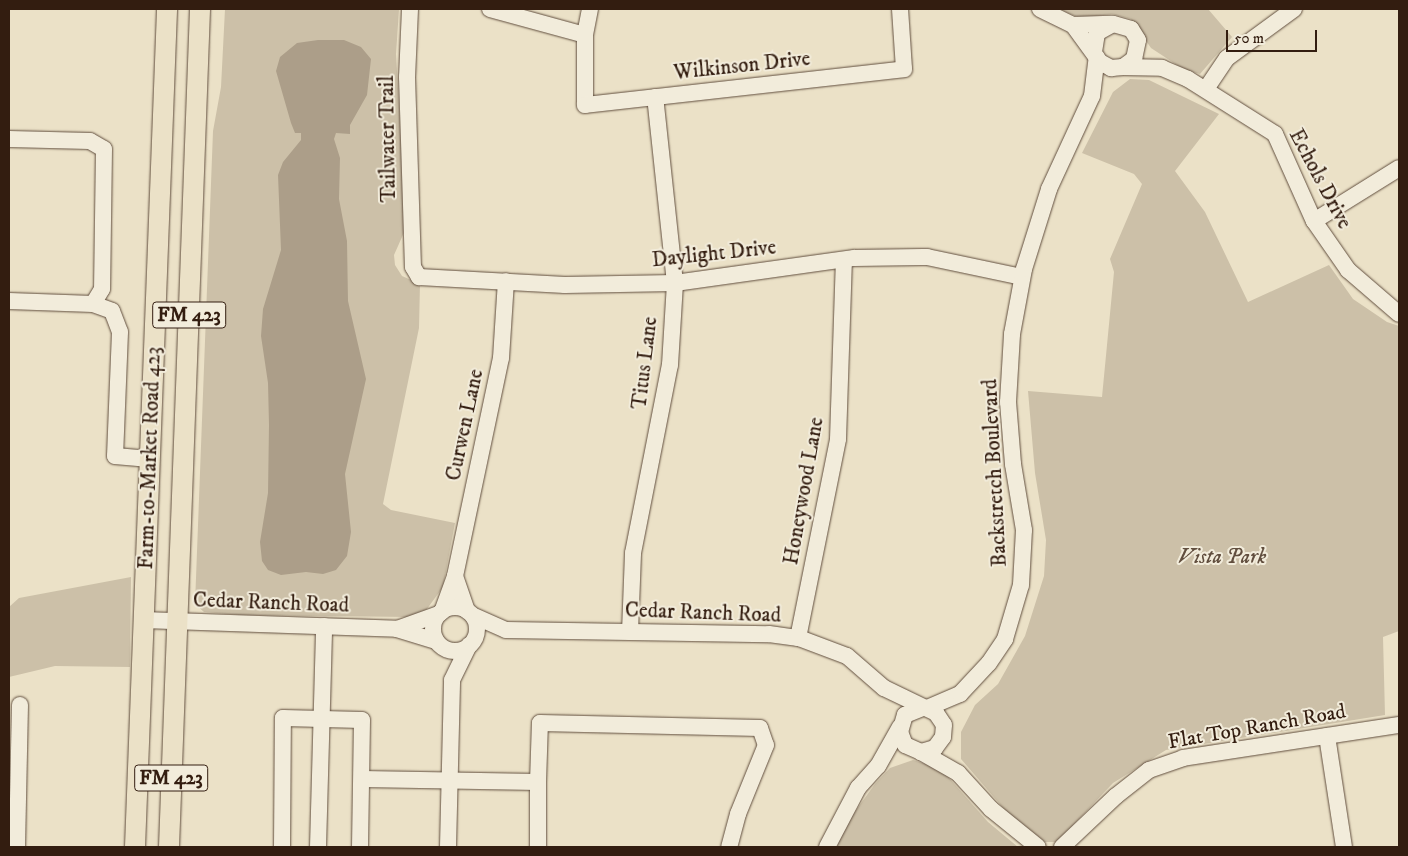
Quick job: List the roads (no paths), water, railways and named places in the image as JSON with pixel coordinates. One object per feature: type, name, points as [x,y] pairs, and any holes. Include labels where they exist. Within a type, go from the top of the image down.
[{"type":"main road","name":"Farm-to-Market Road 423","points":[[135,847],[167,9]]},
{"type":"main road","name":"Farm-to-Market Road 423","points":[[169,847],[200,9]]},
{"type":"street","name":"Tailwater Trail","points":[[410,9],[407,77],[413,267]]},
{"type":"street","points":[[490,9],[585,35],[590,9]]},
{"type":"street","name":"Wilkinson Drive","points":[[585,35],[585,105],[904,69],[900,9]]},
{"type":"street","points":[[1040,9],[1073,25],[1113,24],[1131,29],[1138,40],[1137,54],[1120,68],[1106,66],[1095,55],[1073,25]]},
{"type":"street","points":[[1206,89],[1227,58],[1294,9]]},
{"type":"street","points":[[1095,55],[1097,34],[1113,24]]},
{"type":"street","name":"Echols Drive","points":[[1138,40],[1162,68],[1206,89],[1275,134],[1314,221],[1348,270],[1399,314]]},
{"type":"street","name":"Backstretch Boulevard","points":[[1092,96],[1095,55]]},
{"type":"street","name":"Echols Drive","points":[[1120,68],[1162,68]]},
{"type":"street","name":"Backstretch Boulevard","points":[[944,734],[960,694],[990,663],[1005,639],[1021,585],[1024,530],[1013,464],[1008,402],[1012,334],[1022,277],[1049,189],[1092,96],[1120,68]]},
{"type":"street","name":"Titus Lane","points":[[630,632],[633,553],[670,365],[675,283],[655,97]]},
{"type":"street","points":[[9,140],[90,140],[104,149],[102,289],[92,304]]},
{"type":"street","points":[[1314,221],[1399,168]]},
{"type":"street","name":"Daylight Drive","points":[[413,267],[419,277],[565,285],[675,283],[844,260],[927,257],[1022,277]]},
{"type":"street","name":"Honeywood Lane","points":[[798,638],[838,440],[844,260]]},
{"type":"street","name":"Curwen Lane","points":[[441,612],[455,576],[501,358],[506,282]]},
{"type":"street","points":[[9,301],[92,304],[112,310],[120,332],[115,456],[150,459]]},
{"type":"street","points":[[452,680],[476,630],[455,576]]},
{"type":"street","points":[[448,847],[452,680],[433,626],[441,612],[454,607],[469,613]]},
{"type":"street","name":"Cedar Ranch Road","points":[[397,629],[441,612]]},
{"type":"street","name":"Cedar Ranch Road","points":[[469,613],[506,630]]},
{"type":"street","name":"Cedar Ranch Road","points":[[143,620],[397,629],[438,643]]},
{"type":"street","points":[[318,847],[324,626]]},
{"type":"street","name":"Cedar Ranch Road","points":[[471,643],[506,630],[798,638],[847,656],[884,688],[925,708]]},
{"type":"street","points":[[438,643],[454,650],[471,643]]},
{"type":"street","name":"Cedar Ranch Road","points":[[884,688],[900,725]]},
{"type":"street","name":"Backstretch Boulevard","points":[[925,708],[960,694]]},
{"type":"street","points":[[17,847],[13,762],[20,705]]},
{"type":"street","points":[[827,847],[858,788],[878,766],[909,712],[925,708],[940,716],[944,734],[958,773]]},
{"type":"street","points":[[282,847],[283,718],[362,720],[360,847]]},
{"type":"street","points":[[538,847],[540,723],[760,728],[766,745],[738,814],[729,847]]},
{"type":"street","points":[[900,725],[905,745],[958,773],[991,809],[1038,847]]},
{"type":"street","name":"Flat Top Ranch Road","points":[[1062,847],[1116,796],[1149,770],[1183,758],[1399,725]]},
{"type":"street","points":[[878,766],[935,748],[944,734]]},
{"type":"street","points":[[1327,736],[1344,847]]},
{"type":"street","points":[[362,779],[538,782]]},
{"type":"park label","name":"Vista Park","points":[[1222,557]]}]
